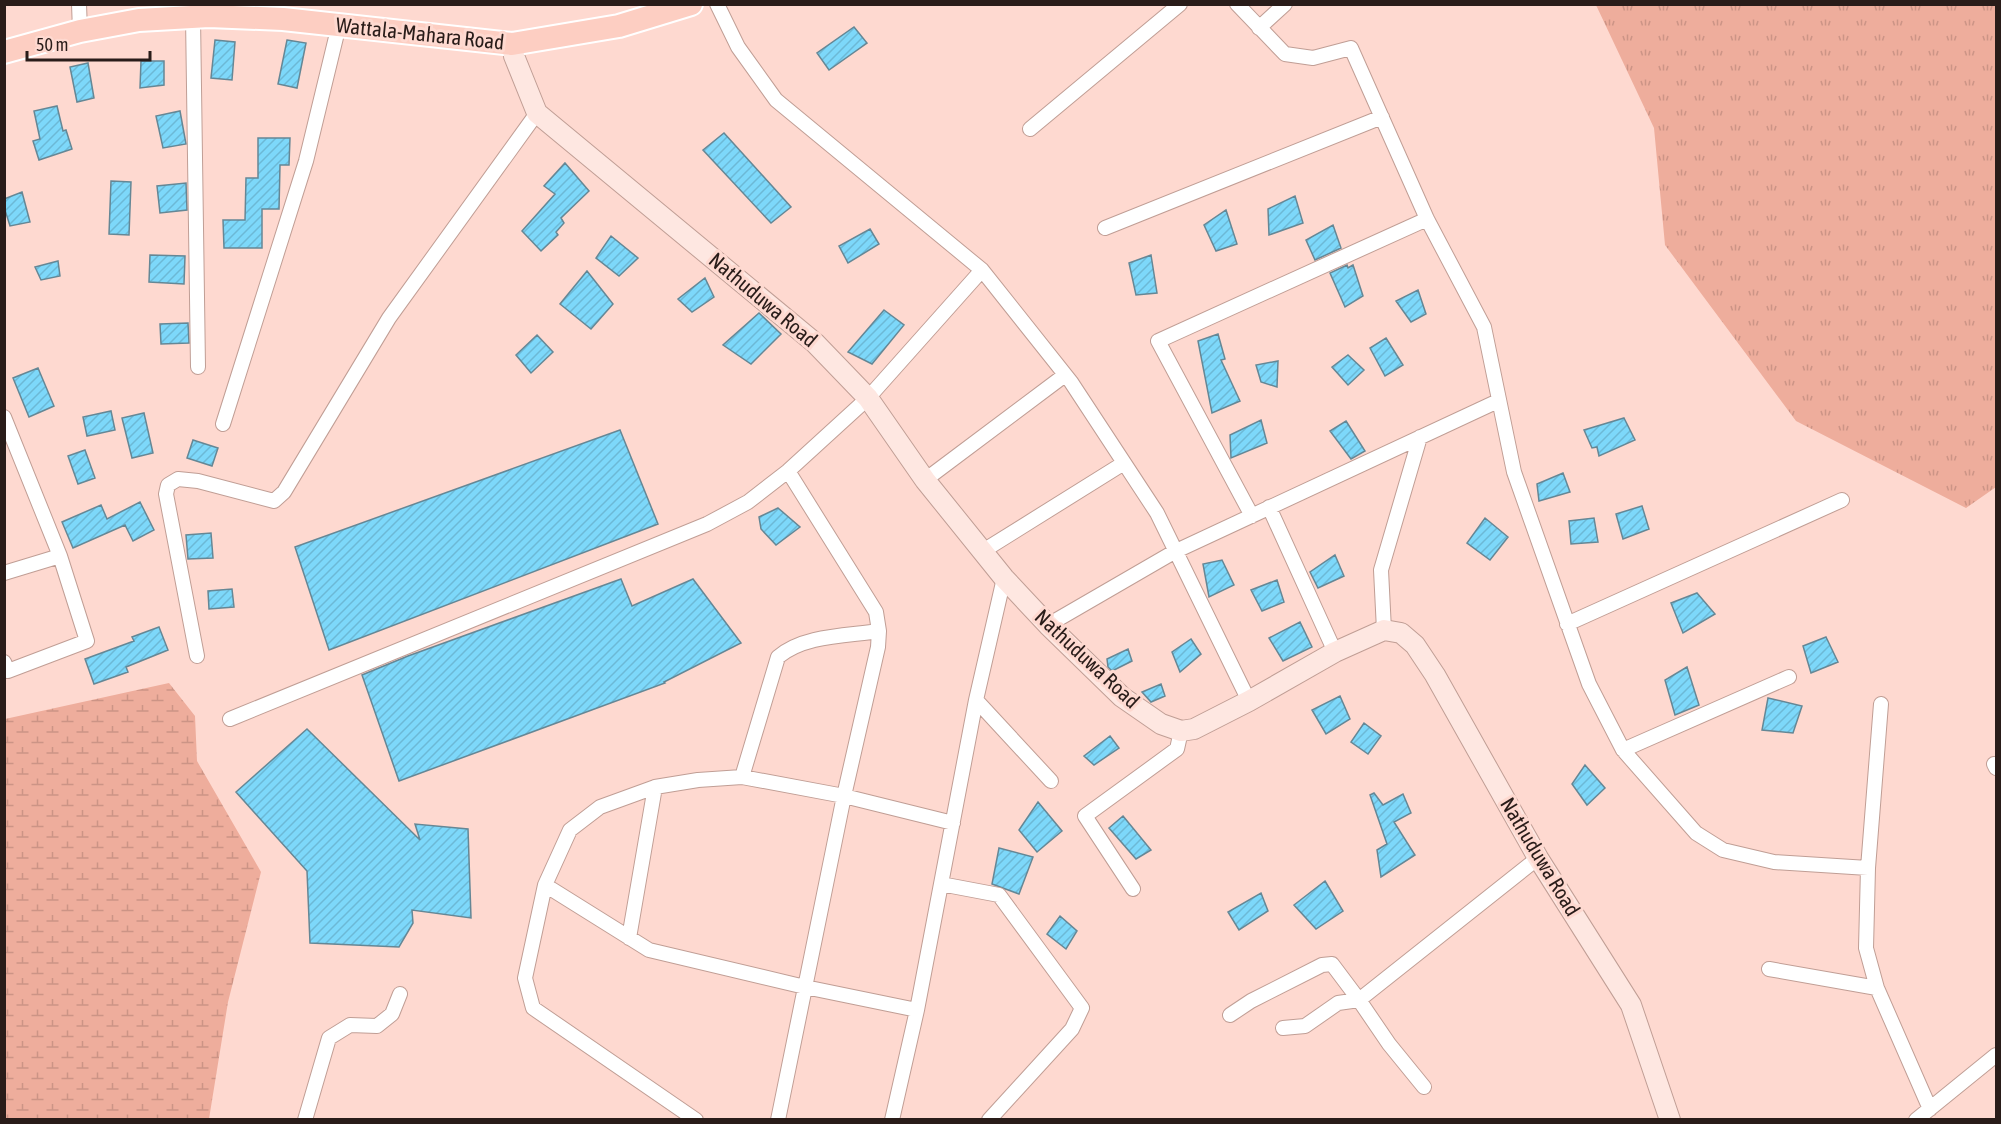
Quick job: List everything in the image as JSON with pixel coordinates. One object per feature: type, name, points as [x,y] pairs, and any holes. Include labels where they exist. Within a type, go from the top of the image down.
[{"type":"main road","name":"Wattala-Mahara Road","points":[[4,52],[80,31],[139,20],[204,13],[283,19],[512,44],[619,26],[691,4]]},
{"type":"street","points":[[79,4],[80,31]]},
{"type":"street","points":[[717,4],[738,46],[776,100],[982,270],[1065,375],[1157,513],[1174,552],[1249,701]]},
{"type":"street","points":[[1030,129],[1180,4]]},
{"type":"street","points":[[1237,4],[1285,54],[1313,58],[1351,48],[1427,219],[1484,327],[1514,472],[1589,684],[1623,750],[1696,833],[1723,850],[1774,862],[1868,868]]},
{"type":"street","points":[[1259,28],[1285,4]]},
{"type":"street","points":[[198,367],[204,13]]},
{"type":"street","points":[[223,424],[306,160],[339,25]]},
{"type":"street","name":"Nathuduwa Road","points":[[512,44],[514,56],[537,113],[816,343],[868,398],[926,480],[1004,578],[1048,625],[1122,697],[1161,724],[1181,731]]},
{"type":"street","points":[[197,656],[166,494],[168,485],[178,479],[198,481],[274,501],[284,492],[389,318],[537,113]]},
{"type":"street","points":[[1105,228],[1382,117]]},
{"type":"street","points":[[1252,516],[1158,341],[1427,219]]},
{"type":"street","points":[[230,719],[707,524],[748,502],[788,471],[868,398],[982,270]]},
{"type":"street","points":[[926,480],[1065,375]]},
{"type":"street","points":[[1048,625],[1174,552],[1498,400]]},
{"type":"street","points":[[4,417],[60,556],[87,641],[8,671],[4,662]]},
{"type":"street","points":[[1133,889],[1085,816],[1177,749],[1181,731],[1194,729],[1335,652],[1384,630],[1381,570],[1420,437]]},
{"type":"street","points":[[983,551],[1124,463]]},
{"type":"street","points":[[778,1119],[844,796],[878,647],[879,632],[876,612],[788,471]]},
{"type":"street","points":[[1567,624],[1842,500]]},
{"type":"street","points":[[1269,507],[1335,652]]},
{"type":"street","points":[[4,573],[60,556]]},
{"type":"street","points":[[892,1119],[917,1010],[976,699],[1004,578]]},
{"type":"street","name":"Nathuduwa Road","points":[[1384,630],[1401,633],[1415,645],[1435,675],[1538,858],[1631,1005],[1670,1119]]},
{"type":"street","points":[[742,777],[778,657],[800,643],[879,632]]},
{"type":"street","points":[[1623,750],[1789,676]]},
{"type":"street","points":[[976,699],[1051,781]]},
{"type":"street","points":[[1881,704],[1868,868],[1866,948],[1877,988],[1930,1108]]},
{"type":"street","points":[[696,1119],[533,1008],[525,978],[544,885],[570,830],[600,807],[655,787],[698,780],[742,777],[844,796],[953,823]]},
{"type":"street","points":[[629,938],[655,787]]},
{"type":"street","points":[[1283,1028],[1305,1026],[1338,1003],[1359,1000],[1538,858]]},
{"type":"street","points":[[941,884],[999,895],[1082,1008],[1072,1029],[989,1119]]},
{"type":"street","points":[[544,885],[649,950],[805,987],[917,1010]]},
{"type":"street","points":[[1230,1015],[1251,1001],[1322,965],[1332,964],[1389,1044],[1424,1087]]},
{"type":"street","points":[[1769,969],[1877,988]]},
{"type":"street","points":[[305,1119],[329,1038],[350,1025],[377,1026],[392,1014],[400,994]]},
{"type":"street","points":[[1916,1119],[1996,1055]]},
{"type":"green space","points":[[1596,5],[1996,5],[1996,487],[1966,508],[1796,421],[1665,245],[1654,128]]},
{"type":"green space","points":[[169,683],[195,716],[197,761],[261,872],[228,1002],[209,1119],[5,1119],[5,719]]},
{"type":"building","points":[[854,27],[867,43],[829,70],[817,53]]},
{"type":"building","points":[[215,40],[235,42],[232,80],[211,78]]},
{"type":"building","points":[[287,40],[306,43],[297,88],[278,84]]},
{"type":"building","points":[[141,61],[164,61],[164,85],[140,88]]},
{"type":"building","points":[[88,63],[94,98],[77,102],[70,67]]},
{"type":"building","points":[[57,106],[63,131],[66,130],[72,149],[39,160],[33,141],[40,139],[34,111]]},
{"type":"building","points":[[180,111],[186,144],[163,148],[156,116]]},
{"type":"building","points":[[724,133],[791,207],[771,223],[703,150]]},
{"type":"building","points":[[258,138],[290,138],[289,165],[280,165],[279,209],[262,209],[262,248],[224,248],[223,220],[245,220],[246,178],[258,178]]},
{"type":"building","points":[[565,163],[589,191],[561,218],[564,223],[556,232],[558,235],[541,251],[522,231],[555,194],[544,186]]},
{"type":"building","points":[[111,181],[131,182],[129,235],[109,234]]},
{"type":"building","points":[[186,183],[187,210],[160,213],[157,186]]},
{"type":"building","points":[[22,192],[30,222],[10,226],[4,199]]},
{"type":"building","points":[[1295,196],[1303,223],[1269,235],[1268,209]]},
{"type":"building","points":[[1226,210],[1237,244],[1216,251],[1204,225]]},
{"type":"building","points":[[1333,225],[1341,248],[1315,260],[1306,240]]},
{"type":"building","points":[[870,229],[879,244],[848,263],[839,246]]},
{"type":"building","points":[[611,236],[638,258],[619,276],[596,258]]},
{"type":"building","points":[[150,255],[185,256],[184,284],[149,282]]},
{"type":"building","points":[[1151,255],[1157,293],[1136,295],[1129,263]]},
{"type":"building","points":[[58,261],[60,276],[41,280],[35,267]]},
{"type":"building","points":[[1347,265],[1348,268],[1353,265],[1363,296],[1345,307],[1330,273]]},
{"type":"building","points":[[587,271],[613,304],[591,329],[560,304]]},
{"type":"building","points":[[705,278],[714,297],[692,312],[678,299]]},
{"type":"building","points":[[1418,290],[1426,314],[1411,322],[1396,301]]},
{"type":"building","points":[[884,310],[904,325],[872,364],[848,352]]},
{"type":"building","points":[[759,313],[781,334],[751,364],[723,345]]},
{"type":"building","points":[[188,323],[189,343],[161,344],[160,324]]},
{"type":"building","points":[[1218,334],[1225,359],[1221,360],[1240,401],[1212,413],[1198,341]]},
{"type":"building","points":[[537,335],[553,352],[531,373],[516,355]]},
{"type":"building","points":[[1386,338],[1403,365],[1385,376],[1370,348]]},
{"type":"building","points":[[1348,355],[1364,370],[1348,385],[1332,367]]},
{"type":"building","points":[[1278,361],[1277,387],[1261,382],[1256,365]]},
{"type":"building","points":[[38,368],[54,406],[29,417],[13,378]]},
{"type":"building","points":[[111,411],[115,430],[87,436],[83,417]]},
{"type":"building","points":[[144,413],[153,453],[132,458],[122,418]]},
{"type":"building","points":[[1624,418],[1635,440],[1599,456],[1597,447],[1592,448],[1584,430]]},
{"type":"building","points":[[1261,420],[1267,443],[1231,458],[1230,435]]},
{"type":"building","points":[[1346,421],[1365,451],[1351,459],[1330,431]]},
{"type":"building","points":[[620,430],[658,524],[329,650],[295,547]]},
{"type":"building","points":[[193,440],[218,448],[212,466],[187,458]]},
{"type":"building","points":[[85,450],[95,478],[78,484],[68,456]]},
{"type":"building","points":[[1563,473],[1570,492],[1539,501],[1537,484]]},
{"type":"building","points":[[140,502],[154,530],[133,541],[125,525],[73,548],[62,522],[101,505],[107,519]]},
{"type":"building","points":[[1642,506],[1649,529],[1623,539],[1616,514]]},
{"type":"building","points":[[778,508],[800,527],[776,545],[761,529],[759,517]]},
{"type":"building","points":[[1485,518],[1508,537],[1490,560],[1467,543]]},
{"type":"building","points":[[1594,518],[1598,542],[1571,544],[1569,521]]},
{"type":"building","points":[[211,533],[213,558],[188,559],[186,535]]},
{"type":"building","points":[[1335,555],[1344,576],[1318,588],[1310,572]]},
{"type":"building","points":[[1222,560],[1234,585],[1209,597],[1203,564]]},
{"type":"building","points":[[621,579],[632,606],[693,579],[741,643],[665,683],[399,781],[362,675],[408,656]]},
{"type":"building","points":[[1277,580],[1284,602],[1262,611],[1251,590]]},
{"type":"building","points":[[232,589],[234,607],[209,609],[208,591]]},
{"type":"building","points":[[1697,593],[1715,614],[1683,633],[1671,603]]},
{"type":"building","points":[[1300,622],[1312,647],[1283,661],[1269,638]]},
{"type":"building","points":[[159,627],[168,650],[126,667],[128,672],[94,684],[85,659],[134,641],[132,637]]},
{"type":"building","points":[[1826,637],[1838,662],[1811,673],[1803,646]]},
{"type":"building","points":[[1191,639],[1201,654],[1180,672],[1172,652]]},
{"type":"building","points":[[1128,649],[1132,661],[1112,671],[1108,667],[1107,659]]},
{"type":"building","points":[[1687,667],[1699,705],[1675,715],[1665,680]]},
{"type":"building","points":[[1161,684],[1165,696],[1151,702],[1142,692]]},
{"type":"building","points":[[1340,696],[1350,719],[1326,734],[1312,710]]},
{"type":"building","points":[[1768,698],[1802,706],[1793,733],[1762,730]]},
{"type":"building","points":[[1364,723],[1381,736],[1368,754],[1351,742]]},
{"type":"building","points":[[307,729],[420,840],[415,824],[468,829],[471,918],[412,910],[413,923],[399,947],[310,943],[307,871],[236,792]]},
{"type":"building","points":[[1110,736],[1119,748],[1094,765],[1084,756]]},
{"type":"building","points":[[1585,765],[1605,788],[1587,805],[1572,784]]},
{"type":"building","points":[[1374,793],[1383,805],[1403,794],[1411,813],[1394,822],[1415,855],[1381,877],[1377,850],[1387,844],[1370,795]]},
{"type":"building","points":[[1038,802],[1062,831],[1037,852],[1019,830]]},
{"type":"building","points":[[1123,816],[1151,850],[1136,859],[1109,828]]},
{"type":"building","points":[[999,848],[1033,857],[1019,894],[992,884]]},
{"type":"building","points":[[1325,881],[1343,911],[1316,929],[1294,905]]},
{"type":"building","points":[[1261,893],[1268,911],[1239,930],[1228,912]]},
{"type":"building","points":[[1060,916],[1077,931],[1066,949],[1047,934]]}]
